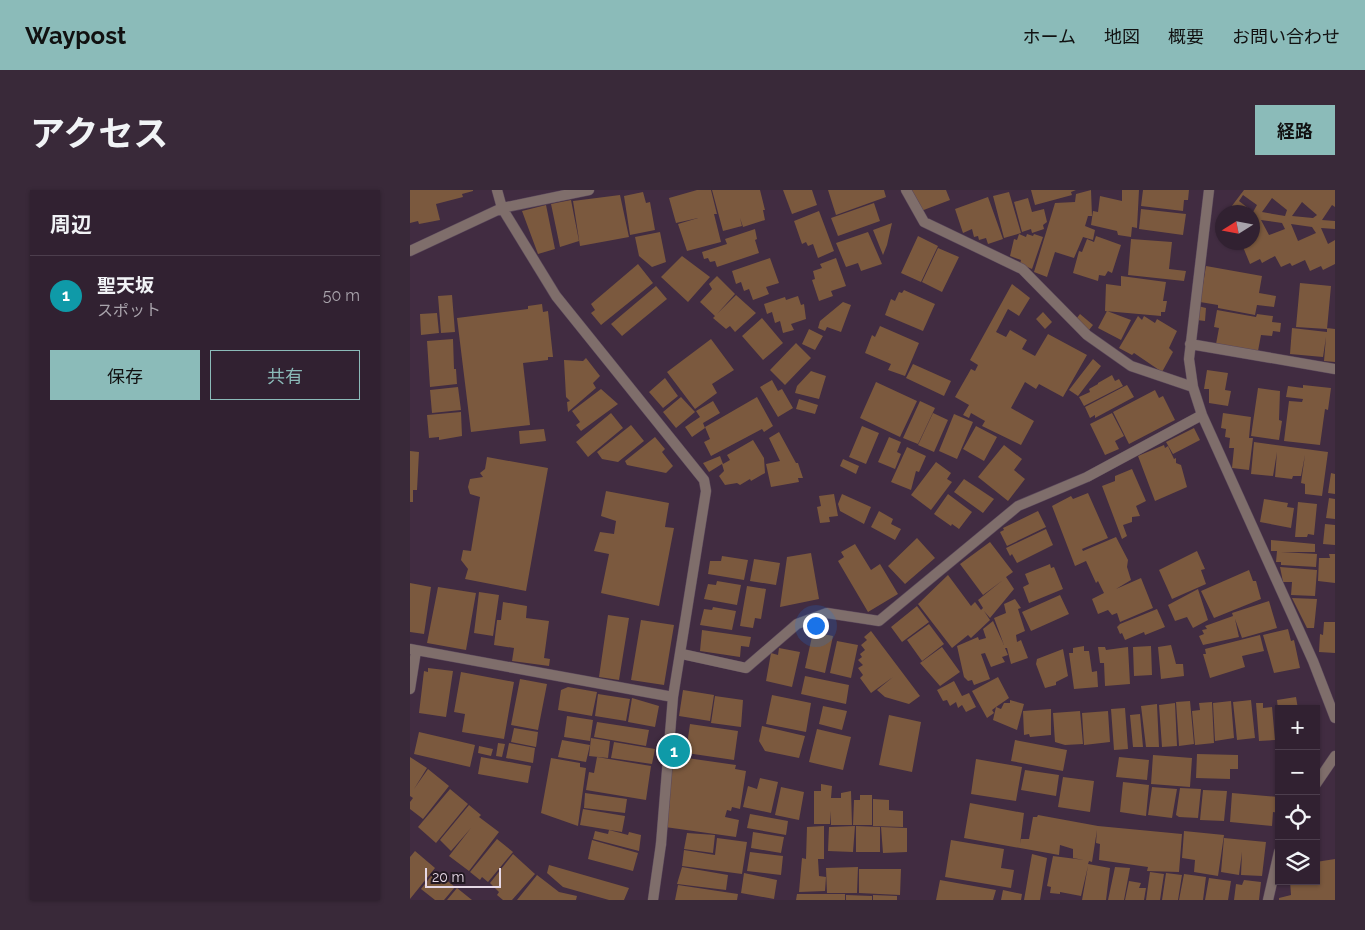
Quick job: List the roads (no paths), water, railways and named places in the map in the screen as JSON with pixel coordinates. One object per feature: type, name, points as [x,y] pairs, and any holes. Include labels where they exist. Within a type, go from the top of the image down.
[{"type":"street","points":[[496,190],[502,208],[556,296],[704,480],[706,491],[682,654],[673,697],[661,844],[653,900]]},
{"type":"street","points":[[410,251],[502,208],[589,190]]},
{"type":"street","points":[[906,190],[924,222],[1022,269],[1087,335],[1131,366],[1192,387]]},
{"type":"street","points":[[1209,190],[1190,344],[1189,359],[1192,387],[1202,415],[1313,661],[1335,718]]},
{"type":"street","points":[[1190,344],[1335,369]]},
{"type":"street","points":[[682,654],[746,668],[796,624],[827,613],[878,621],[1018,506],[1087,477],[1202,415]]},
{"type":"street","points":[[410,689],[413,650],[673,697]]},
{"type":"street","points":[[1320,778],[1335,756]]},
{"type":"street","points":[[1268,900],[1275,869]]},
{"type":"place","name":"聖天坂","points":[[674,751]]}]
